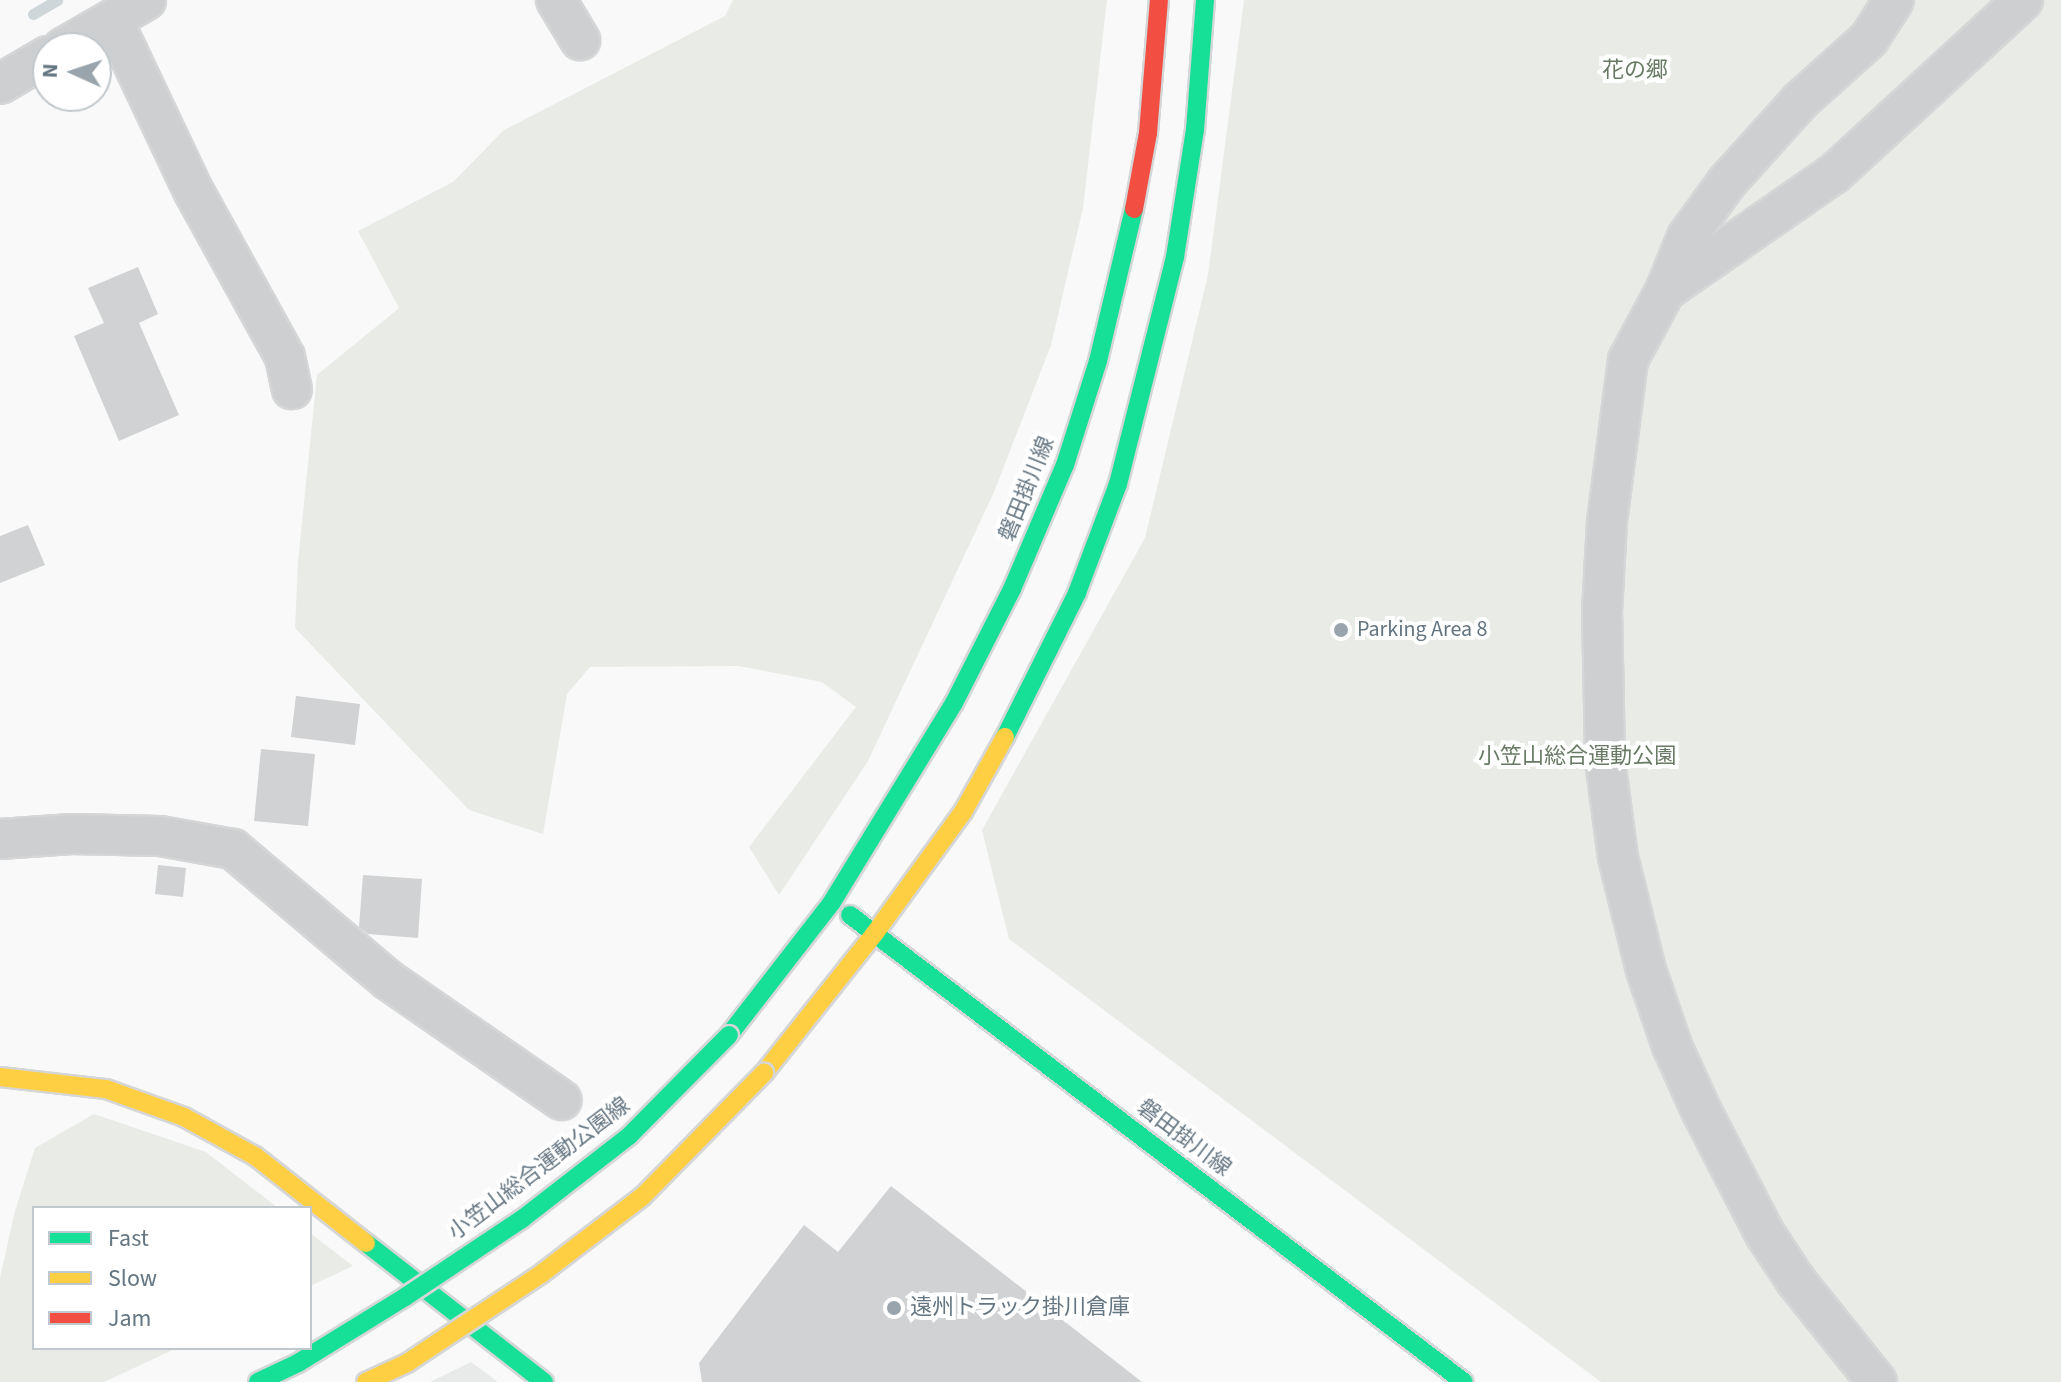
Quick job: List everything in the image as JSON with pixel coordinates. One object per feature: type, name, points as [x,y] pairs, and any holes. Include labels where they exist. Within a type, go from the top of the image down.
[{"type":"main road","name":"磐田掛川線","points":[[1159,0],[1148,133],[1126,248],[1098,361],[1065,465],[1012,589],[954,703],[832,902],[1464,1382]]},
{"type":"main road","points":[[366,1382],[407,1363],[541,1274],[643,1196],[764,1073],[875,933],[963,812],[1024,703],[1077,593],[1118,484],[1175,257],[1195,130],[1205,0]]},
{"type":"main road","name":"小笠山総合運動公園線","points":[[258,1382],[298,1363],[405,1297],[522,1219],[629,1136],[729,1035],[832,902]]},
{"type":"main road","points":[[0,1077],[106,1089],[184,1117],[255,1156],[544,1382]]},
{"type":"street","points":[[93,32],[146,0]]},
{"type":"street","points":[[556,0],[580,40]]},
{"type":"street","points":[[1877,1382],[1796,1281],[1765,1234],[1672,1046],[1646,970],[1618,857],[1604,746],[1602,611],[1607,522],[1628,360],[1665,291],[1687,237],[1727,182],[1800,101],[1869,39],[1894,0]]},
{"type":"street","points":[[1665,291],[1835,173],[2023,0]]},
{"type":"street","points":[[113,21],[194,192],[285,357],[292,389]]},
{"type":"street","points":[[0,84],[32,65]]},
{"type":"street","points":[[0,839],[72,834],[160,836],[233,849],[388,980],[561,1100]]},
{"type":"shaded area","points":[[471,1362],[498,1382],[430,1382]]},
{"type":"green space","points":[[733,0],[1107,0],[1083,208],[1051,345],[994,492],[868,761],[779,895],[749,847],[856,707],[822,682],[739,666],[590,667],[567,694],[543,834],[469,810],[295,628],[298,562],[317,375],[399,308],[358,231],[453,182],[504,130],[725,16]]},
{"type":"green space","name":"小笠山総合運動公園","points":[[1244,0],[2061,0],[2061,1382],[1601,1382],[1009,939],[982,830],[1145,538],[1208,275]]},
{"type":"green space","points":[[94,1114],[206,1152],[275,1206],[32,1206],[32,1350],[173,1350],[104,1382],[0,1382],[0,1278],[15,1211],[35,1148]]},
{"type":"green space","points":[[312,1235],[353,1266],[312,1285]]},
{"type":"building","points":[[138,267],[158,314],[139,323],[179,415],[119,441],[74,336],[104,323],[88,288]]},
{"type":"building","points":[[28,525],[45,565],[0,583],[0,536]]},
{"type":"building","points":[[296,696],[360,704],[355,745],[291,737]]},
{"type":"building","points":[[261,749],[315,754],[308,826],[254,821]]},
{"type":"building","points":[[158,865],[186,868],[183,897],[155,894]]},
{"type":"building","points":[[363,875],[422,879],[418,938],[368,934],[359,927]]},
{"type":"building","name":"遠州トラック掛川倉庫","points":[[891,1186],[1142,1382],[702,1382],[699,1363],[804,1225],[838,1252]]},
{"type":"waterway","points":[[33,14],[57,0]]},
{"type":"traffic: fast","points":[[1005,737],[1077,593],[1118,484],[1175,257],[1195,130],[1205,0]]},
{"type":"traffic: fast","points":[[729,1035],[832,902],[954,703],[1012,589],[1065,465],[1098,361],[1134,209]]},
{"type":"traffic: fast","points":[[850,915],[1464,1382]]},
{"type":"traffic: fast","points":[[258,1382],[298,1363],[405,1297],[522,1219],[629,1136],[729,1035]]},
{"type":"traffic: fast","points":[[366,1243],[544,1382]]},
{"type":"traffic: slow","points":[[764,1073],[875,933],[963,812],[1005,737]]},
{"type":"traffic: slow","points":[[366,1382],[407,1363],[541,1274],[643,1196],[764,1073]]},
{"type":"traffic: slow","points":[[0,1077],[106,1089],[184,1117],[255,1156],[366,1243]]},
{"type":"traffic: jam","points":[[1134,209],[1148,133],[1159,0]]},
{"type":"place","name":"Parking Area 8","points":[[1341,630]]},
{"type":"place","name":"遠州トラック掛川倉庫","points":[[894,1308]]},
{"type":"park label","name":"花の郷","points":[[1635,71]]}]
